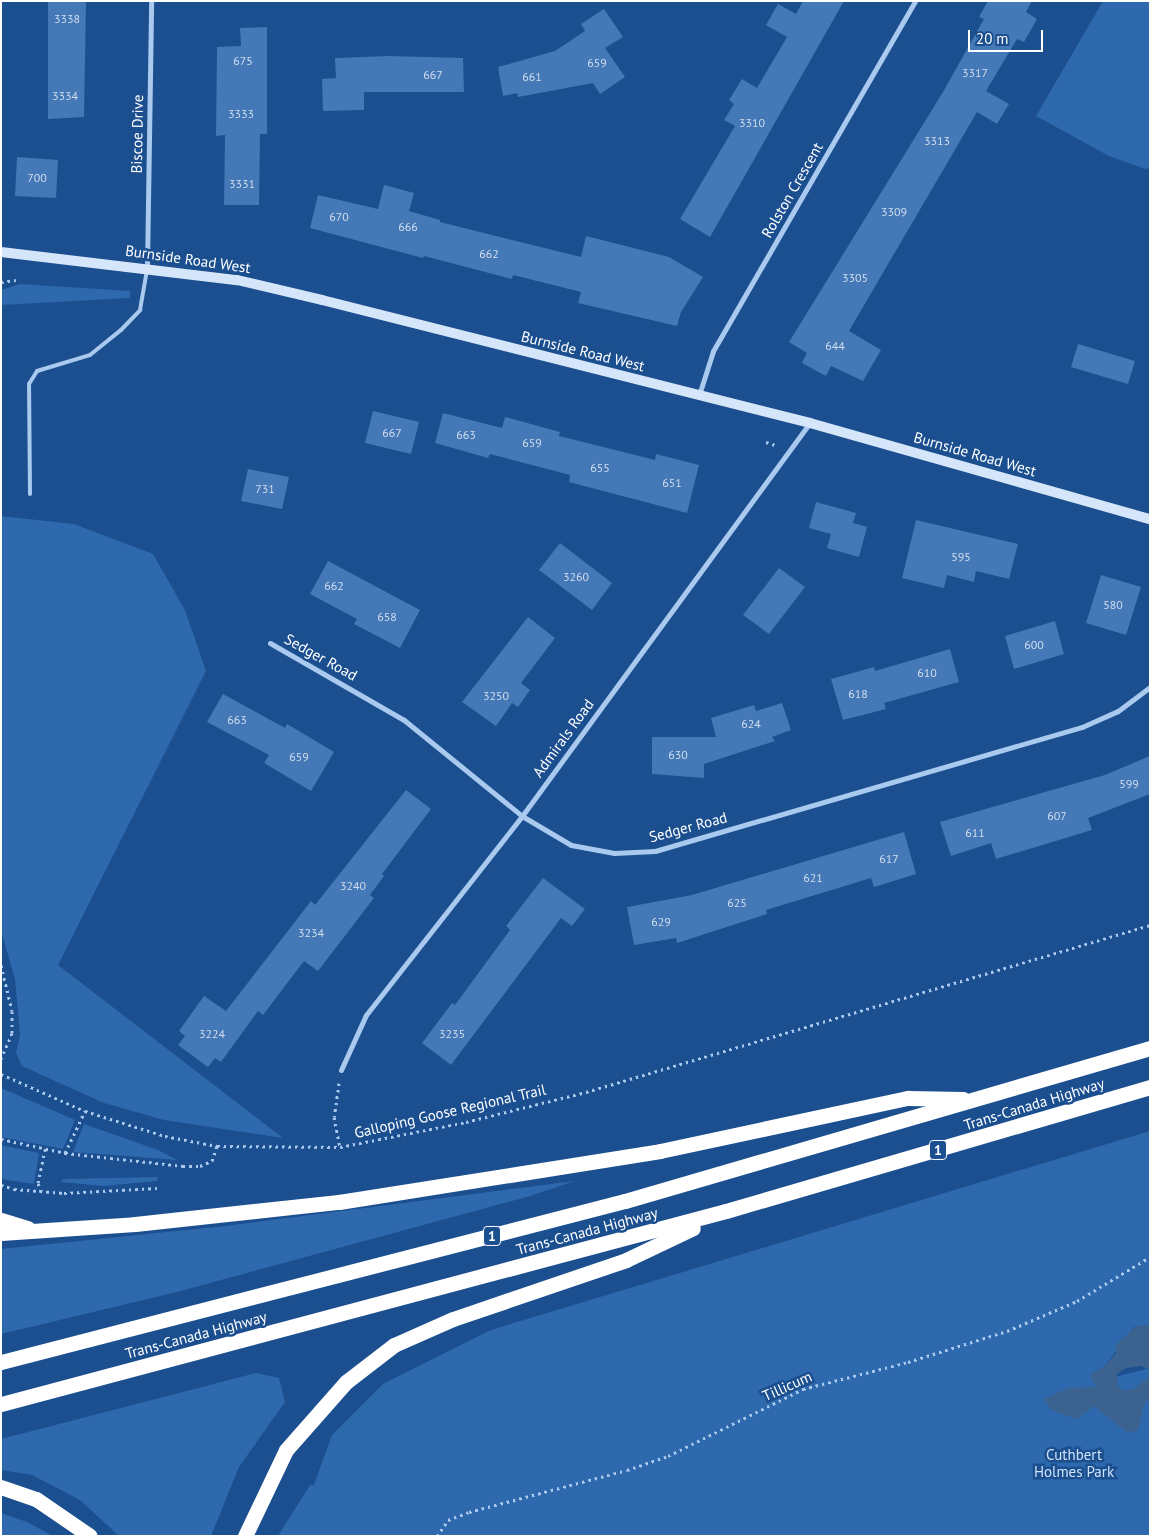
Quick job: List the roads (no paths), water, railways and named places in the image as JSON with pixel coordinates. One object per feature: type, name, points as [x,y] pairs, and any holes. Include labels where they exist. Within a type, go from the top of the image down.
[{"type":"highway","name":"Trans-Canada Highway","points":[[1,1362],[625,1201],[1150,1048]]},
{"type":"highway","name":"Trans-Canada Highway","points":[[1,1404],[726,1212],[1150,1088]]},
{"type":"highway","points":[[1,1233],[135,1224],[339,1202],[660,1150],[908,1098],[979,1099]]},
{"type":"highway","points":[[245,1536],[286,1450],[346,1382],[394,1345],[453,1319],[626,1260],[726,1212]]},
{"type":"highway","points":[[1,1220],[36,1230]]},
{"type":"highway","points":[[1,1487],[36,1499],[90,1536]]},
{"type":"street","name":"Biscoe Drive","points":[[147,267],[151,1]]},
{"type":"street","name":"Rolston Crescent","points":[[699,396],[713,351],[916,1]]},
{"type":"street","name":"Burnside Road West","points":[[1,252],[147,267],[237,280],[810,423],[1150,519]]},
{"type":"street","name":"Admirals Road","points":[[341,1070],[366,1015],[522,816],[810,423]]},
{"type":"street","name":"Sedger Road","points":[[270,643],[404,720],[522,816],[571,845],[614,853],[654,850],[1082,727],[1118,711],[1150,686]]},
{"type":"lane","points":[[30,494],[30,384],[37,371],[90,354],[121,330],[140,310],[147,267]]},
{"type":"park label","name":"Cuthbert Holmes Park","points":[[1074,1462]]}]
